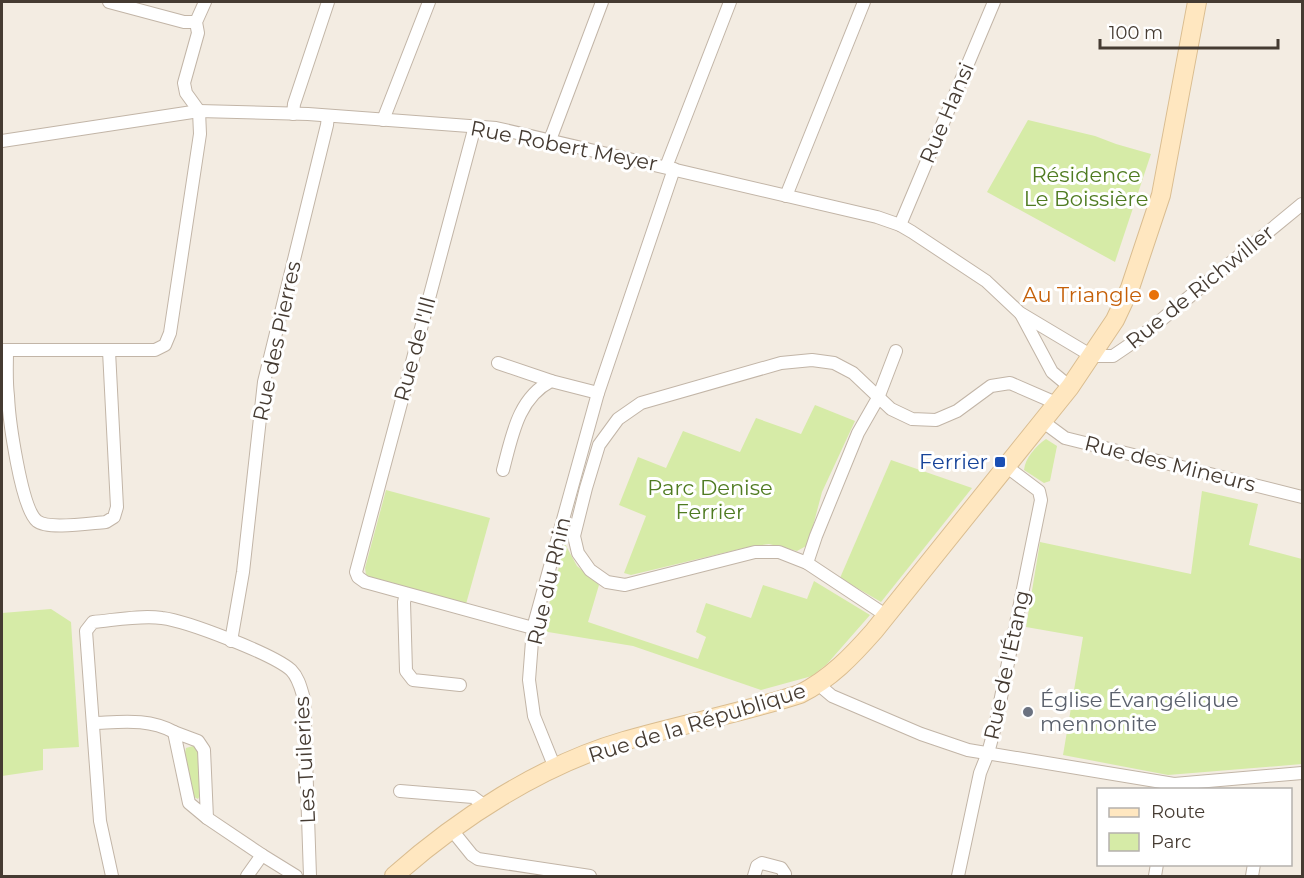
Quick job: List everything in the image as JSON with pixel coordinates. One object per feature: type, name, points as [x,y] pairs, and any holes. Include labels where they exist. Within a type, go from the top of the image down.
[{"type":"main road","name":"Rue de la République","points":[[394,876],[451,829],[485,806],[555,768],[622,742],[800,694],[819,685],[849,660],[887,616],[1070,387],[1115,320],[1130,288],[1161,195],[1197,2]]},
{"type":"street","points":[[109,2],[184,22],[196,22]]},
{"type":"street","points":[[109,351],[117,507],[114,517],[106,522],[49,525],[38,522],[32,514],[21,482],[8,397],[4,350],[155,350],[165,345],[170,333],[200,134],[199,111],[186,93],[184,82],[198,33],[196,22],[205,2]]},
{"type":"street","points":[[293,114],[294,104],[328,2]]},
{"type":"street","points":[[382,120],[429,2]]},
{"type":"street","points":[[550,140],[602,2]]},
{"type":"street","name":"Rue du Rhin","points":[[555,768],[534,716],[529,680],[533,628],[598,393],[670,168],[730,2]]},
{"type":"street","points":[[786,196],[864,2]]},
{"type":"street","name":"Rue Hansi","points":[[900,225],[994,2]]},
{"type":"street","name":"Rue Robert Meyer","points":[[2,141],[199,111],[328,116],[496,128],[877,217],[900,225],[986,281],[1020,313],[1092,356]]},
{"type":"street","name":"Rue des Pierres","points":[[231,641],[243,572],[264,382],[328,116]]},
{"type":"street","name":"Rue de l'Ill","points":[[406,594],[365,582],[358,578],[356,572],[475,126]]},
{"type":"street","name":"Rue de Richwiller","points":[[1092,356],[1113,356],[1138,339],[1302,204]]},
{"type":"street","name":"Rue Robert Meyer","points":[[1020,313],[1052,372],[1070,387]]},
{"type":"street","points":[[807,563],[858,433],[878,398],[896,351]]},
{"type":"street","points":[[887,616],[807,563],[778,552],[755,552],[625,585],[607,582],[590,570],[578,553],[574,536],[599,445],[618,418],[641,403],[781,363],[812,360],[834,363],[853,373],[891,409],[912,419],[936,420],[957,411],[991,387],[1010,383],[1048,413]]},
{"type":"street","points":[[498,363],[551,381],[598,393]]},
{"type":"street","points":[[503,470],[518,416],[539,387],[551,381]]},
{"type":"street","name":"Rue des Mineurs","points":[[1048,413],[1065,438],[1302,497]]},
{"type":"street","name":"Rue de l'Étang","points":[[958,876],[980,773],[995,727],[1041,501],[1039,491],[1006,467]]},
{"type":"street","points":[[460,685],[413,680],[406,671],[404,602],[406,594],[533,628]]},
{"type":"street","name":"Les Tuileries","points":[[112,876],[100,821],[87,631],[93,622],[159,617],[181,621],[284,664],[293,672],[301,685],[304,699],[310,876]]},
{"type":"street","points":[[819,685],[832,696],[921,734],[968,750],[1173,787],[1302,773]]},
{"type":"street","points":[[93,723],[146,721],[160,724],[198,741],[204,750],[207,818]]},
{"type":"street","points":[[174,732],[189,803],[207,818],[296,876]]},
{"type":"street","points":[[1270,788],[1271,775]]},
{"type":"street","points":[[400,791],[473,797],[485,806]]},
{"type":"street","points":[[451,829],[471,855],[478,860],[590,876]]},
{"type":"street","points":[[247,876],[262,855]]},
{"type":"street","points":[[754,876],[757,866],[762,864],[781,868],[784,876]]},
{"type":"green space","name":"Résidence Le Boissière","points":[[1028,120],[1095,136],[1151,154],[1115,262],[987,192]]},
{"type":"green space","name":"Parc Denise Ferrier","points":[[815,405],[855,421],[822,492],[808,545],[797,551],[769,544],[631,575],[624,573],[646,516],[619,505],[638,457],[666,468],[683,431],[740,452],[756,418],[801,434]]},
{"type":"green space","points":[[1046,439],[1057,446],[1050,481],[1044,483],[1024,470],[1026,461],[1038,445]]},
{"type":"green space","points":[[891,460],[972,488],[881,602],[840,578]]},
{"type":"green space","points":[[386,490],[490,518],[466,604],[366,575],[365,568]]},
{"type":"green space","points":[[1202,491],[1258,504],[1249,545],[1302,559],[1302,764],[1168,775],[1063,755],[1083,637],[1026,627],[1040,542],[1191,574]]},
{"type":"green space","points":[[565,544],[577,566],[599,585],[588,622],[698,659],[706,637],[696,632],[706,603],[751,618],[763,585],[807,599],[814,581],[870,615],[827,664],[812,676],[761,690],[633,646],[542,631]]},
{"type":"green space","points":[[51,609],[71,622],[79,747],[43,749],[43,770],[2,776],[2,613]]},
{"type":"green space","points":[[193,746],[198,748],[201,794],[198,799],[194,797],[185,753],[186,748]]},
{"type":"place","name":"Au Triangle","points":[[1154,295]]},
{"type":"place","name":"Ferrier","points":[[1000,462]]},
{"type":"place","name":"Église Évangélique mennonite","points":[[1028,712]]}]
